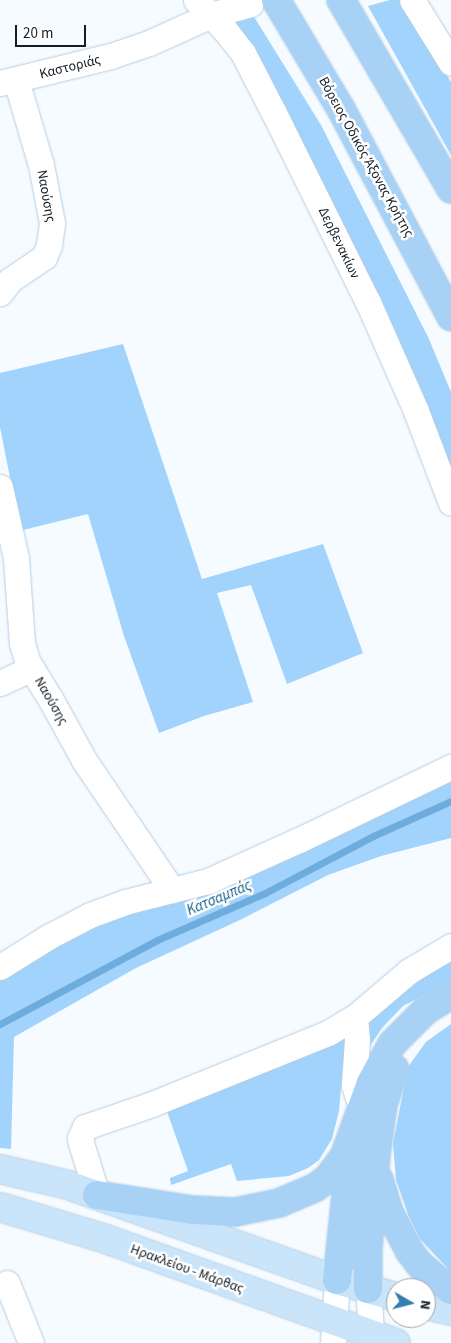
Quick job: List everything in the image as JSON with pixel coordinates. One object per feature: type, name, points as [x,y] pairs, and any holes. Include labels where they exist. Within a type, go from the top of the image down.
[{"type":"highway","points":[[341,0],[451,188]]},
{"type":"highway","name":"Βόρειος Οδικός Άξονας Κρήτης","points":[[263,2],[341,109],[451,316]]},
{"type":"highway","points":[[338,1280],[353,1136],[361,1107],[376,1070],[392,1044],[419,1016],[451,995]]},
{"type":"highway","points":[[368,1289],[368,1249],[376,1155],[383,1104],[396,1068],[405,1053],[424,1031],[451,1012]]},
{"type":"highway","points":[[97,1195],[205,1211],[236,1212],[266,1206],[295,1197],[325,1182],[340,1163],[353,1136]]},
{"type":"highway","points":[[376,1155],[384,1198],[404,1242],[421,1266],[451,1290]]},
{"type":"main road","points":[[0,1169],[46,1178],[338,1280],[386,1294]]},
{"type":"main road","name":"Ηρακλείου - Μάρθας","points":[[0,1208],[103,1238],[334,1333],[380,1340]]},
{"type":"main road","points":[[436,1307],[451,1311]]},
{"type":"street","points":[[412,0],[451,63]]},
{"type":"street","name":"Καστοριάς","points":[[8,82],[111,56],[149,43],[203,8],[263,2]]},
{"type":"street","name":"Δερβενακίων","points":[[203,8],[243,53],[332,228],[368,302],[416,411],[451,503]]},
{"type":"street","name":"Ναούσης","points":[[0,293],[10,280],[44,257],[49,245],[52,223],[41,165],[8,82]]},
{"type":"street","name":"Ναούσης","points":[[0,486],[16,558],[24,652],[84,760],[172,890]]},
{"type":"street","points":[[0,683],[32,668]]},
{"type":"street","points":[[0,968],[48,938],[90,916],[125,902],[203,883],[451,767]]},
{"type":"street","points":[[97,1195],[80,1138],[85,1127],[152,1104],[328,1033],[355,1017],[409,971],[451,946]]},
{"type":"street","points":[[355,1017],[357,1039],[354,1085],[361,1107]]},
{"type":"street","points":[[334,1333],[338,1280]]},
{"type":"street","points":[[7,1283],[31,1343]]},
{"type":"street","points":[[368,1289],[380,1340]]},
{"type":"shaded area","points":[[390,0],[402,0],[451,82],[451,155],[368,6]]},
{"type":"shaded area","points":[[251,12],[321,125],[429,339],[451,392],[451,489],[247,54],[235,19]]},
{"type":"shaded area","points":[[123,344],[202,579],[323,544],[363,653],[287,684],[251,585],[217,593],[253,702],[204,716],[159,733],[124,636],[88,514],[15,532],[11,483],[0,427],[0,373]]},
{"type":"shaded area","points":[[451,773],[451,838],[381,856],[328,875],[242,919],[136,968],[14,1037],[11,1149],[0,1148],[0,972],[62,934]]},
{"type":"shaded area","points":[[451,951],[451,981],[403,1006],[382,1028],[362,1058],[364,1022]]},
{"type":"shaded area","points":[[451,1024],[451,1272],[420,1239],[409,1217],[396,1180],[393,1143],[408,1067],[426,1042]]},
{"type":"shaded area","points":[[346,1032],[339,1111],[332,1139],[319,1160],[308,1168],[289,1176],[237,1181],[231,1164],[171,1185],[170,1178],[188,1171],[164,1103]]},
{"type":"waterway","name":"Κατσαμπάς","points":[[0,1024],[157,940],[265,893],[373,836],[451,801]]}]
